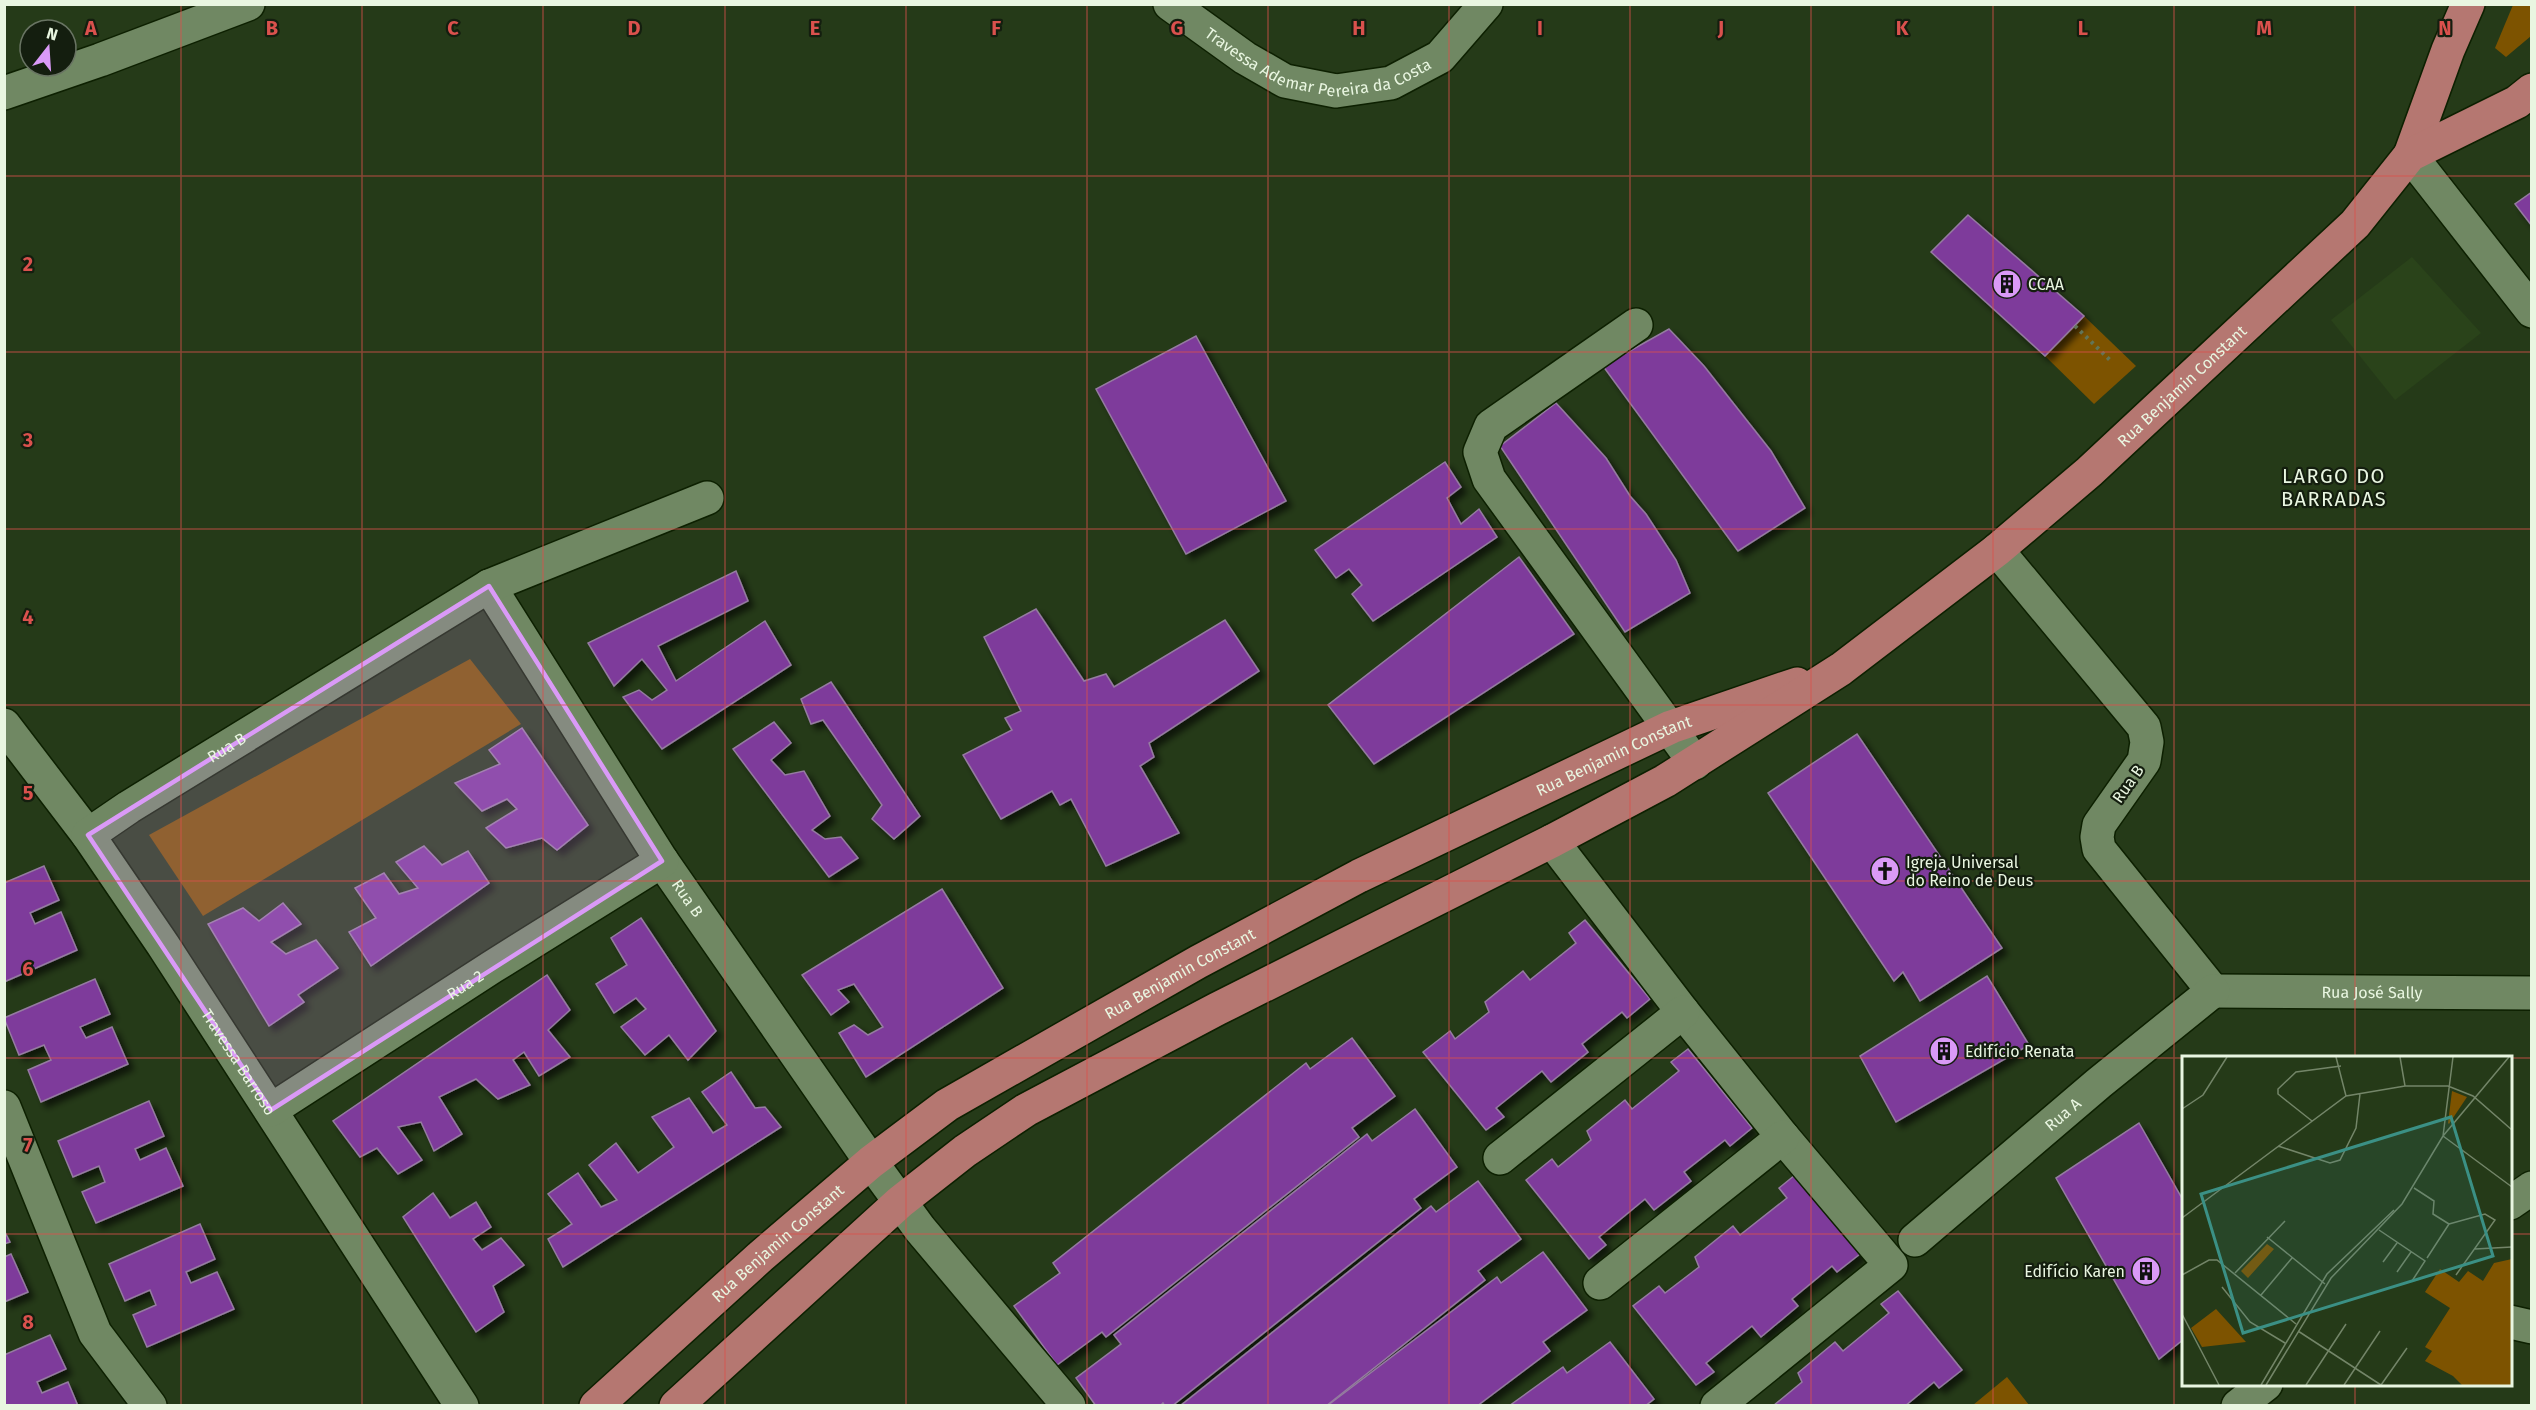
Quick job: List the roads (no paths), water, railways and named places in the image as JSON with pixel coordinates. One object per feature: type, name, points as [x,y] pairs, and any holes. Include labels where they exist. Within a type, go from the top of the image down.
[{"type":"main road","points":[[2410,155],[2448,50],[2468,4]]},
{"type":"main road","name":"Rua Benjamin Constant","points":[[676,1406],[900,1202],[965,1151],[1026,1110],[1226,1004],[1552,841],[1695,763],[1841,669],[1997,550],[2089,472],[2355,224],[2410,155],[2524,96]]},
{"type":"main road","name":"Rua Benjamin Constant","points":[[596,1406],[760,1257],[871,1162],[947,1105],[1198,962],[1359,876],[1671,727],[1841,669]]},
{"type":"street","points":[[4,93],[248,4]]},
{"type":"street","name":"Travessa Ademar Pereira da Costa","points":[[1170,4],[1245,58],[1285,81],[1336,91],[1391,83],[1440,57],[1486,4]]},
{"type":"street","points":[[2410,155],[2532,311]]},
{"type":"street","points":[[1636,325],[1491,426],[1480,452],[1488,478],[1695,763]]},
{"type":"street","name":"Rua B","points":[[88,835],[129,807],[489,586],[707,498]]},
{"type":"street","name":"Rua B","points":[[1997,550],[2144,727],[2147,741],[2144,761],[2099,825],[2097,837],[2099,849],[2213,991]]},
{"type":"street","name":"Rua B","points":[[489,586],[662,861],[871,1162],[900,1202],[1069,1406]]},
{"type":"street","name":"Travessa Barroso","points":[[4,725],[88,835],[271,1110],[462,1406]]},
{"type":"street","points":[[1552,841],[1683,1012],[1783,1137],[1891,1264],[1717,1406]]},
{"type":"street","name":"Rua 2","points":[[271,1110],[492,966],[662,861]]},
{"type":"street","name":"Rua José Sally","points":[[2213,991],[2532,993]]},
{"type":"street","name":"Rua A","points":[[1915,1240],[2099,1083],[2213,991]]},
{"type":"street","points":[[1500,1158],[1683,1012]]},
{"type":"street","points":[[4,1107],[95,1333],[150,1406]]},
{"type":"street","points":[[1600,1283],[1783,1137]]},
{"type":"street","points":[[2512,1202],[2532,1188]]},
{"type":"street","points":[[2512,1322],[2532,1327]]},
{"type":"street","points":[[2238,1406],[2263,1386]]},
{"type":"place","name":"CCAA","points":[[2007,284]]},
{"type":"place","name":"Igreja Universal do Reino de Deus","points":[[1885,871]]},
{"type":"place","name":"Edifício Renata","points":[[1944,1051]]},
{"type":"place","name":"Edifício Karen","points":[[2146,1271]]},
{"type":"district","name":"LARGO DO BARRADAS","points":[[2334,488]]}]
